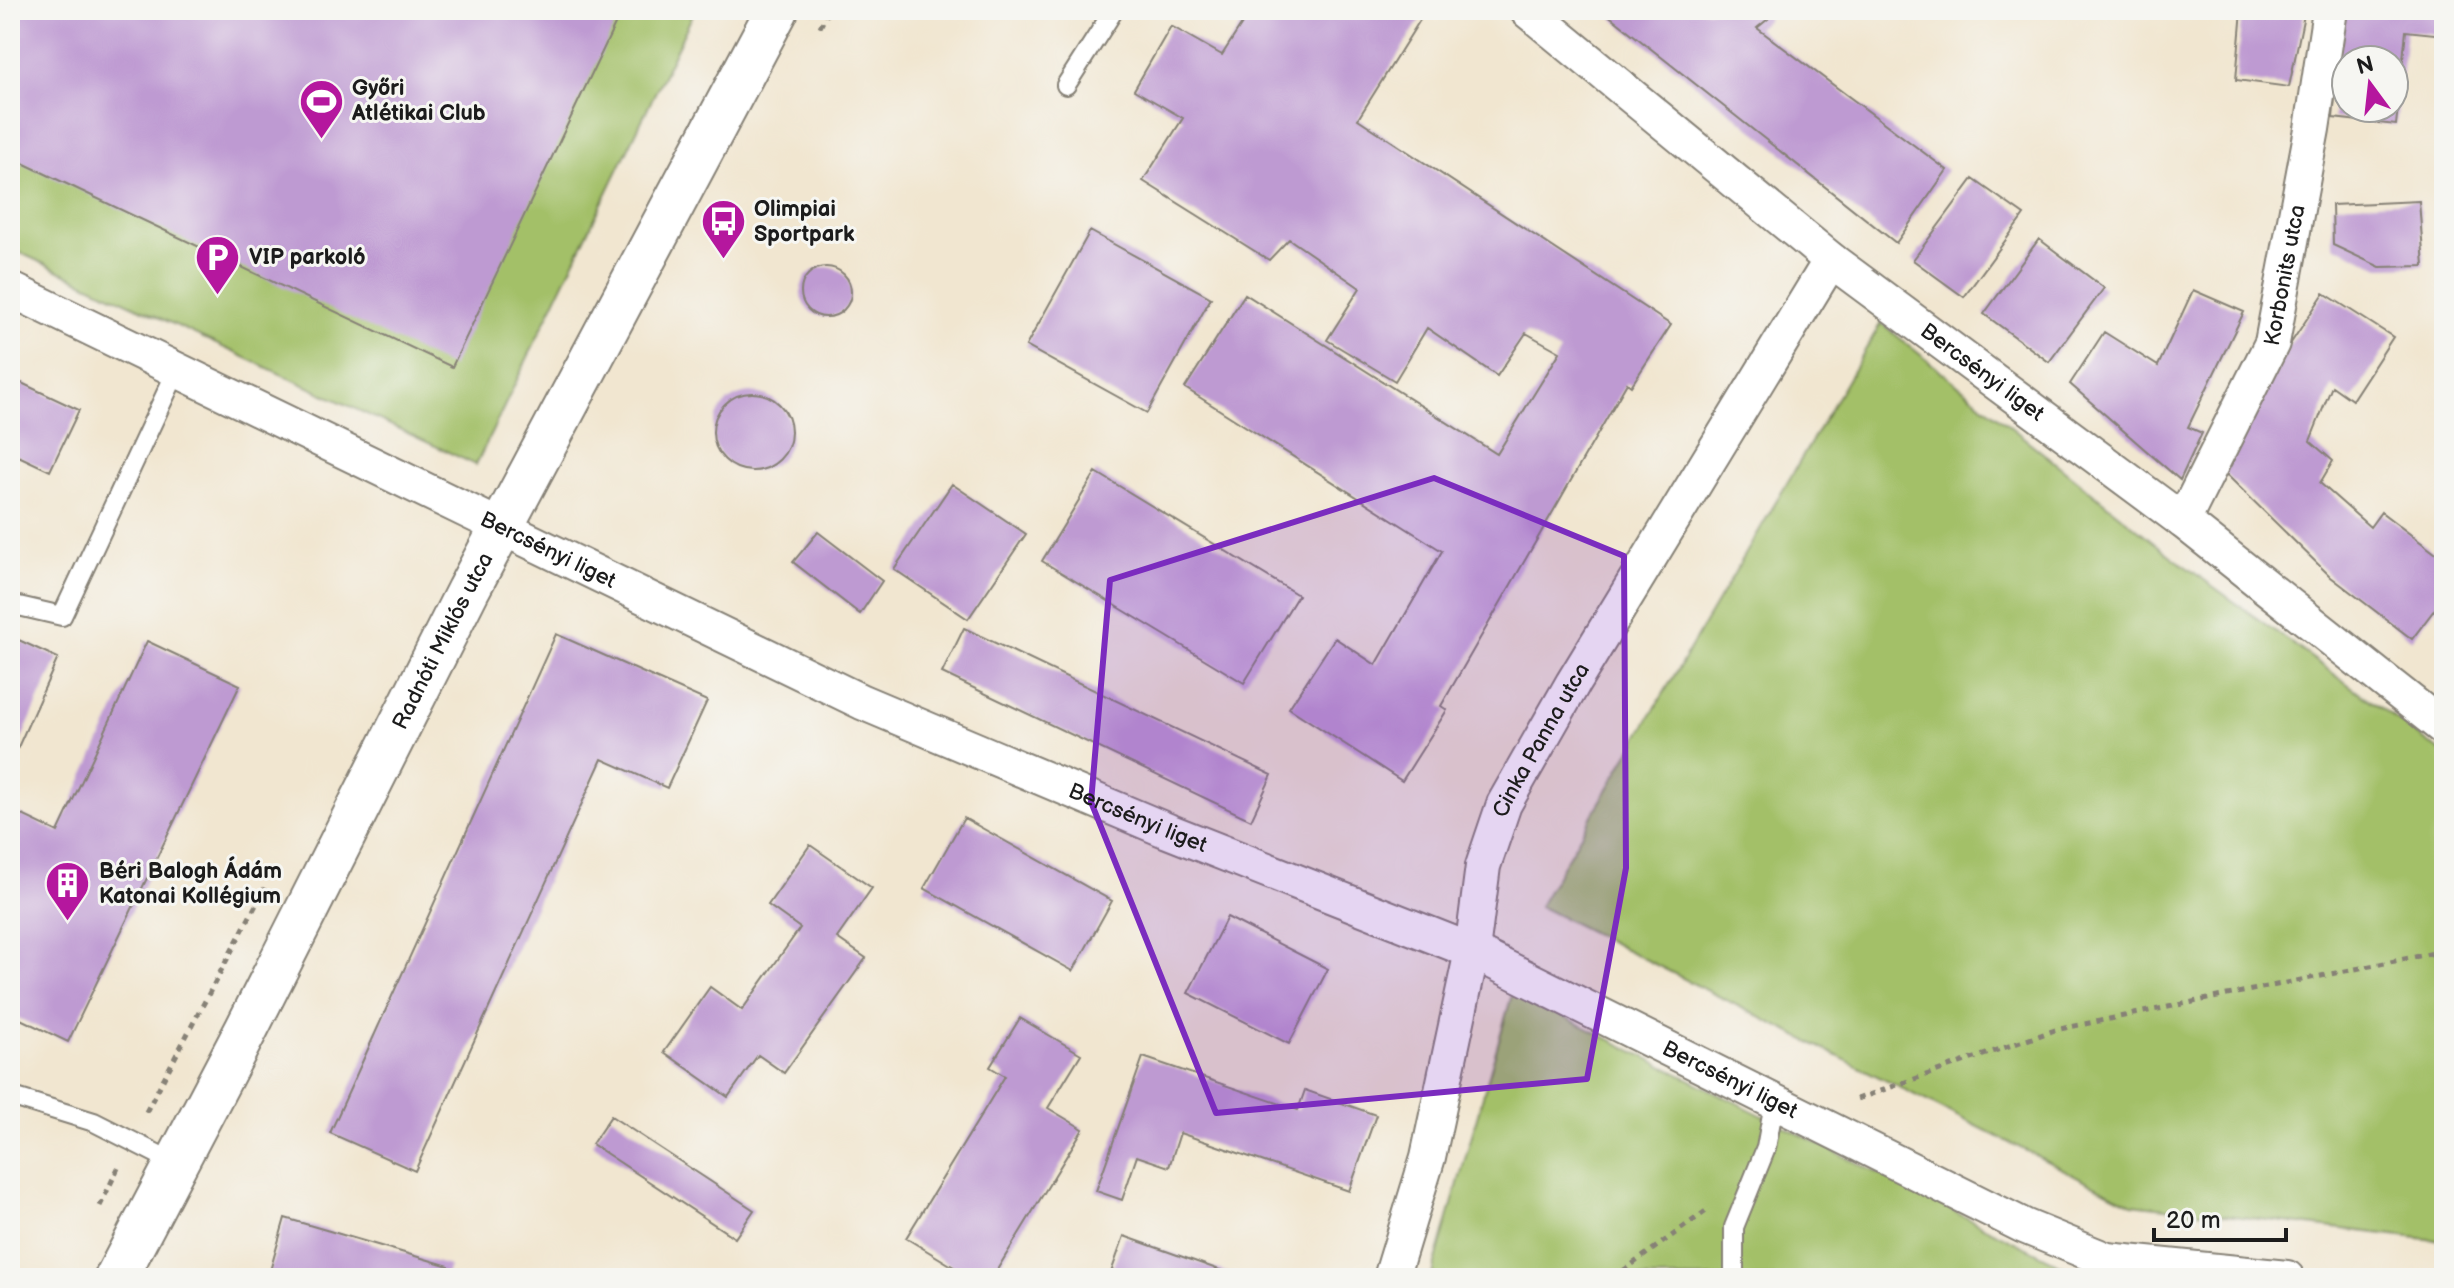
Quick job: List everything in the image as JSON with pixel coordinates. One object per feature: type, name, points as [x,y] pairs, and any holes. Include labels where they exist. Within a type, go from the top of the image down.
[{"type":"street","name":"Radnóti Miklós utca","points":[[116,1278],[468,590],[777,10]]},
{"type":"street","name":"Bercsényi liget","points":[[1527,10],[1831,260],[2183,521],[2444,728]]},
{"type":"street","name":"Korbonits utca","points":[[2183,521],[2272,343],[2312,129],[2330,10]]},
{"type":"street","name":"Cinka Panna utca","points":[[1391,1278],[1428,1157],[1472,951],[1483,866],[1504,804],[1573,683],[1831,260]]},
{"type":"street","name":"Bercsényi liget","points":[[10,289],[862,702],[1168,831],[1472,951],[2024,1226],[2103,1269],[2287,1278]]},
{"type":"lane","points":[[1066,85],[1114,10]]},
{"type":"lane","points":[[10,604],[62,616],[177,370]]},
{"type":"lane","points":[[10,1096],[94,1122],[175,1163]]},
{"type":"lane","points":[[1734,1278],[1734,1227],[1766,1148],[1789,1111]]},
{"type":"path","points":[[1789,1111],[2055,1030],[2444,951]]},
{"type":"highlighted area","points":[[1434,478],[1624,556],[1626,868],[1587,1079],[1216,1113],[1091,802],[1110,580]]},
{"type":"green space","name":"Győri Atlétikai Club","points":[[10,10],[695,10],[476,465],[10,248]]},
{"type":"green space","points":[[1881,323],[2170,555],[2444,754],[2444,1241],[2132,1204],[1539,906]]},
{"type":"green space","points":[[1513,991],[2063,1266],[2059,1278],[1907,1278],[1857,1274],[1838,1278],[1431,1278]]},
{"type":"building","name":"Győri Atlétikai Club","points":[[10,10],[622,10],[452,367],[10,157]]},
{"type":"building","points":[[1251,10],[1425,12],[1358,119],[1671,325],[1631,386],[1627,383],[1441,706],[1447,710],[1402,781],[1289,708],[1335,638],[1376,665],[1442,551],[1185,388],[1245,294],[1497,454],[1560,352],[1526,333],[1497,376],[1427,328],[1395,381],[1327,340],[1360,288],[1289,239],[1269,260],[1143,181],[1183,118],[1134,90],[1171,26],[1222,55]]},
{"type":"building","points":[[1602,10],[1757,10],[1768,19],[1757,28],[1947,170],[1896,243]]},
{"type":"building","points":[[2242,10],[2305,10],[2289,87],[2236,80]]},
{"type":"building","points":[[2344,10],[2444,10],[2444,35],[2406,31],[2405,44],[2341,44]]},
{"type":"building","points":[[1973,179],[2024,215],[1964,297],[1913,260]]},
{"type":"building","points":[[2419,201],[2424,266],[2380,267],[2333,245],[2332,205]]},
{"type":"building","points":[[1090,231],[1211,298],[1147,413],[1026,346]]},
{"type":"building","points":[[2039,239],[2104,288],[2049,362],[1984,314]]},
{"type":"building","points":[[826,267],[844,274],[851,292],[844,310],[826,317],[808,310],[801,292],[808,274]]},
{"type":"building","points":[[2193,290],[2244,312],[2188,427],[2202,433],[2180,480],[2070,384],[2104,332],[2158,366]]},
{"type":"building","points":[[2324,293],[2393,337],[2352,400],[2332,386],[2310,441],[2333,461],[2320,483],[2370,527],[2381,512],[2444,560],[2444,597],[2412,639],[2331,577],[2224,472],[2283,355]]},
{"type":"building","points":[[13,379],[79,410],[50,471],[10,452],[10,387]]},
{"type":"building","points":[[752,393],[767,396],[784,410],[791,432],[788,447],[774,464],[752,471],[737,468],[720,454],[713,432],[716,417],[730,400]]},
{"type":"building","points":[[1096,472],[1298,595],[1244,683],[1042,561]]},
{"type":"building","points":[[952,484],[1026,534],[968,619],[894,569]]},
{"type":"building","points":[[818,532],[882,581],[860,614],[793,562]]},
{"type":"building","points":[[964,628],[1272,775],[1251,820],[942,673]]},
{"type":"building","points":[[556,634],[707,701],[667,788],[602,759],[415,1171],[330,1133]]},
{"type":"building","points":[[10,636],[58,658],[10,765]]},
{"type":"building","name":"Béri Balogh Ádám Katonai Kollégium","points":[[147,641],[240,685],[68,1042],[10,1014],[10,809],[58,832]]},
{"type":"building","points":[[964,818],[1112,901],[1073,971],[924,888]]},
{"type":"building","points":[[810,845],[872,888],[837,938],[866,958],[784,1073],[758,1055],[728,1097],[664,1052],[710,987],[742,1010],[800,928],[768,905]]},
{"type":"building","points":[[1227,917],[1328,969],[1289,1044],[1188,993]]},
{"type":"building","points":[[1020,1018],[1081,1054],[1048,1108],[1083,1129],[992,1278],[972,1278],[906,1238],[1005,1076],[990,1067]]},
{"type":"building","points":[[1143,1057],[1298,1110],[1305,1090],[1376,1115],[1349,1191],[1180,1133],[1169,1167],[1137,1156],[1122,1200],[1096,1191]]},
{"type":"building","points":[[611,1116],[754,1210],[735,1238],[592,1144]]},
{"type":"building","points":[[285,1218],[449,1266],[445,1278],[268,1278]]},
{"type":"building","points":[[1124,1236],[1242,1278],[1109,1278]]},
{"type":"place","name":"Győri Atlétikai Club","points":[[321,140]]},
{"type":"place","name":"Olimpiai Sportpark","points":[[723,261]]},
{"type":"place","name":"VIP parkoló","points":[[218,296]]},
{"type":"place","name":"Béri Balogh Ádám Katonai Kollégium","points":[[68,923]]}]
